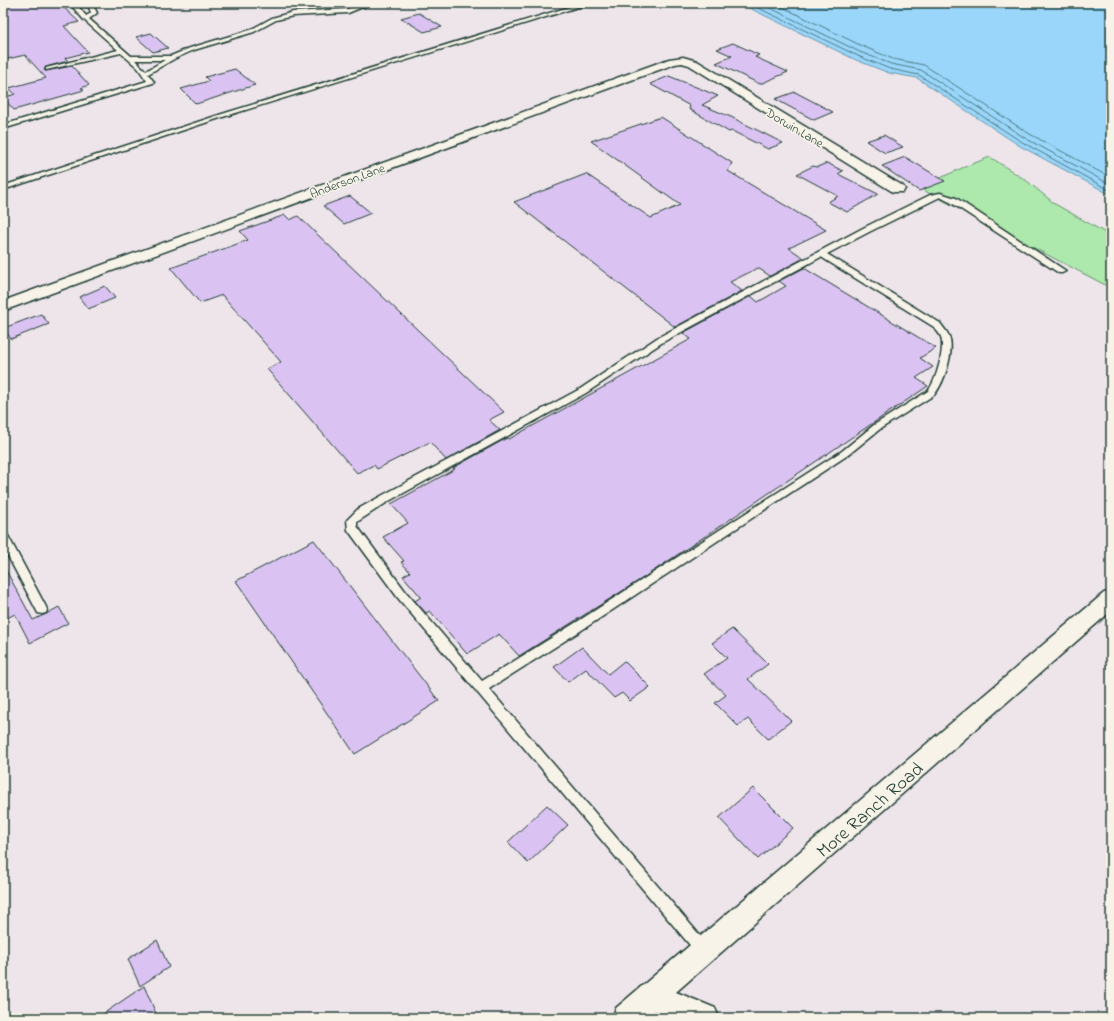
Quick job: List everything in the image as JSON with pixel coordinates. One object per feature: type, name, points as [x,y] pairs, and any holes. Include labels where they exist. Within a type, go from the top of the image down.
[{"type":"street","name":"Anderson Lane","points":[[3,306],[663,64],[683,60],[693,63]]},
{"type":"street","name":"Dorwin Lane","points":[[693,63],[898,189]]},
{"type":"street","name":"More Ranch Road","points":[[626,1018],[1111,599]]},
{"type":"street","points":[[652,996],[705,1018]]},
{"type":"lane","points":[[3,188],[224,115],[588,3]]},
{"type":"lane","points":[[144,74],[172,58],[192,49],[252,31],[274,19],[294,14],[348,11],[367,4]]},
{"type":"lane","points":[[3,127],[151,82],[140,67],[86,20]]},
{"type":"lane","points":[[48,69],[122,51]]},
{"type":"lane","points":[[130,58],[172,58]]},
{"type":"lane","points":[[704,951],[402,595],[352,527],[352,520],[362,512],[583,391],[660,340],[920,202],[940,196],[953,200],[1062,271]]},
{"type":"lane","points":[[481,688],[584,623],[845,453],[877,427],[931,393],[937,386],[947,349],[945,337],[937,325],[822,254]]},
{"type":"lane","points":[[3,538],[42,610]]},
{"type":"green space","points":[[990,157],[1027,181],[1055,204],[1111,236],[1111,288],[919,188]]},
{"type":"water","points":[[739,3],[1111,3],[1111,195],[1020,146],[917,78],[889,73],[856,60]]},
{"type":"building","points":[[3,3],[59,3],[79,22],[64,26],[88,52],[65,58],[68,61],[46,67],[44,70],[46,71],[72,66],[89,85],[81,88],[84,90],[14,110],[3,98],[15,94],[9,88],[46,78],[25,55],[3,60]]},
{"type":"building","points":[[419,13],[442,27],[424,32],[401,18]]},
{"type":"building","points":[[151,33],[168,48],[153,52],[136,37]]},
{"type":"building","points":[[733,43],[759,55],[755,57],[788,72],[760,84],[716,63],[732,56],[717,49]]},
{"type":"building","points":[[235,69],[255,85],[196,104],[181,89],[209,81],[205,77]]},
{"type":"building","points":[[669,76],[718,96],[702,105],[731,117],[783,143],[768,149],[732,131],[729,132],[689,109],[690,106],[650,84]]},
{"type":"building","points":[[795,92],[833,112],[814,120],[775,99]]},
{"type":"building","points":[[661,117],[732,163],[728,171],[826,230],[789,248],[804,258],[770,276],[758,268],[730,282],[742,291],[675,327],[514,202],[586,174],[651,218],[680,205],[591,141]]},
{"type":"building","points":[[884,135],[903,147],[885,153],[866,141]]},
{"type":"building","points":[[905,157],[945,181],[919,191],[882,166]]},
{"type":"building","points":[[827,163],[843,171],[838,174],[878,194],[847,212],[828,202],[838,196],[797,174],[813,166],[817,167]]},
{"type":"building","points":[[350,196],[371,213],[344,224],[323,206]]},
{"type":"building","points":[[285,215],[290,220],[298,216],[504,412],[489,420],[500,430],[446,460],[430,442],[377,469],[374,465],[357,473],[267,369],[281,362],[222,295],[200,303],[171,268],[248,240],[240,231]]},
{"type":"building","points":[[804,268],[936,348],[920,358],[933,367],[916,378],[928,386],[643,578],[519,656],[499,634],[467,654],[430,611],[426,613],[415,601],[421,597],[403,576],[410,572],[401,562],[404,561],[383,537],[408,523],[391,504],[455,469],[453,468],[507,438],[509,439],[691,339],[683,333],[751,296],[758,302],[786,286],[779,281]]},
{"type":"building","points":[[105,286],[115,298],[88,309],[79,297]]},
{"type":"building","points":[[41,314],[49,324],[11,339],[4,328]]},
{"type":"building","points":[[314,540],[439,701],[355,754],[236,581]]},
{"type":"building","points":[[3,565],[33,620],[59,607],[68,623],[30,643],[15,614],[3,620]]},
{"type":"building","points":[[732,629],[768,664],[748,679],[791,721],[768,739],[748,719],[738,726],[715,703],[726,695],[704,674],[727,658],[712,643]]},
{"type":"building","points":[[582,647],[608,674],[624,661],[650,687],[630,701],[622,693],[614,698],[586,669],[568,682],[554,667]]},
{"type":"building","points":[[753,788],[793,828],[758,859],[719,818]]},
{"type":"building","points":[[547,805],[568,825],[528,863],[508,842]]},
{"type":"building","points":[[157,940],[169,967],[140,986],[128,959]]},
{"type":"building","points":[[144,986],[158,1018],[97,1018]]}]
